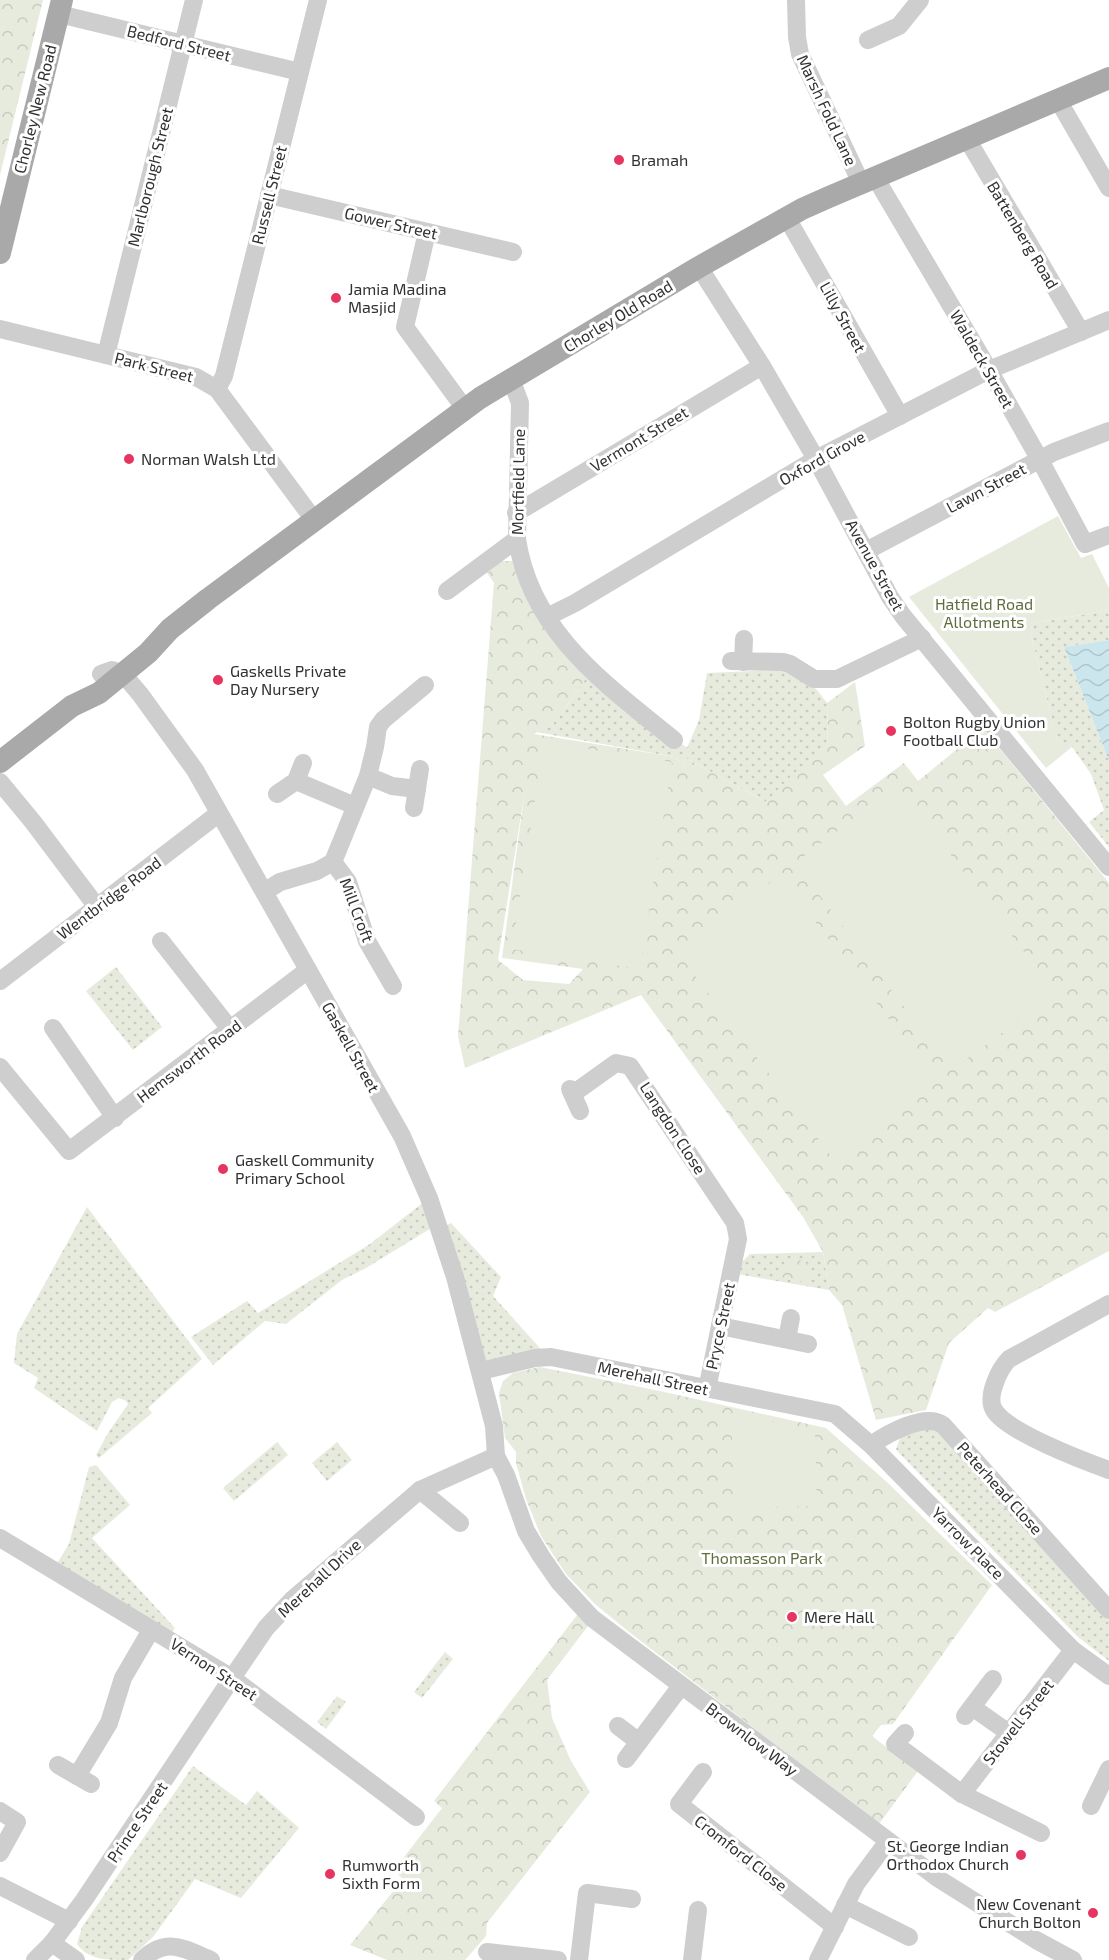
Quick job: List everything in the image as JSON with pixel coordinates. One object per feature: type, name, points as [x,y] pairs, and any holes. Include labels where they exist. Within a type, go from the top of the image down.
[{"type":"main road","name":"Chorley New Road","points":[[0,254],[61,7]]},
{"type":"main road","name":"Chorley Old Road","points":[[0,762],[72,706],[99,693],[129,674],[170,629],[465,409],[511,379],[699,267],[787,218],[966,137],[1109,78]]},
{"type":"main road","name":"Chorley Old Road","points":[[72,706],[90,682],[100,674],[140,643],[170,629]]},
{"type":"street","name":"Marlborough Street","points":[[106,355],[194,0]]},
{"type":"street","name":"Russell Street","points":[[217,389],[224,376],[318,0]]},
{"type":"street","name":"Marsh Fold Lane","points":[[796,0],[800,54],[868,180]]},
{"type":"street","points":[[868,40],[899,26],[924,4]]},
{"type":"street","name":"Bedford Street","points":[[61,7],[183,44],[300,72]]},
{"type":"street","points":[[1058,100],[1109,188]]},
{"type":"street","name":"Battenberg Road","points":[[966,137],[1081,332]]},
{"type":"street","name":"Waldeck Street","points":[[868,180],[989,370],[1085,544],[1109,535]]},
{"type":"street","name":"Gower Street","points":[[269,195],[513,252]]},
{"type":"street","name":"Lilly Street","points":[[787,218],[900,416]]},
{"type":"street","points":[[427,232],[405,327],[465,409]]},
{"type":"street","name":"Avenue Street","points":[[699,267],[762,366],[816,459],[890,597],[1109,867]]},
{"type":"street","name":"Oxford Grove","points":[[547,617],[575,603],[816,459],[989,370],[1109,320]]},
{"type":"street","name":"Park Street","points":[[0,329],[196,377],[217,389],[314,520]]},
{"type":"street","name":"Vermont Street","points":[[516,513],[762,366]]},
{"type":"street","name":"Mortfield Lane","points":[[511,379],[520,403],[517,539],[527,578],[547,617],[571,651],[588,669],[674,740]]},
{"type":"street","name":"Lawn Street","points":[[866,551],[1040,460],[1109,431]]},
{"type":"street","points":[[447,591],[462,572],[517,539]]},
{"type":"street","points":[[744,639],[737,661],[783,662],[814,679],[837,680],[853,670],[922,638]]},
{"type":"street","points":[[100,674],[112,670],[129,674],[140,643]]},
{"type":"street","name":"Gaskell Street","points":[[129,674],[195,770],[402,1136],[417,1167],[454,1277],[481,1371],[494,1426],[496,1456]]},
{"type":"street","points":[[264,892],[280,882],[317,871],[333,862],[368,776],[378,727],[382,720],[411,706],[425,685]]},
{"type":"street","points":[[278,794],[296,780],[303,763]]},
{"type":"street","points":[[414,808],[420,769]]},
{"type":"street","points":[[368,776],[392,786],[417,789]]},
{"type":"street","points":[[296,780],[355,806]]},
{"type":"street","points":[[0,782],[97,907]]},
{"type":"street","name":"Wentbridge Road","points":[[0,981],[218,814]]},
{"type":"street","name":"Mill Croft","points":[[333,862],[348,882],[367,940],[386,956],[393,986]]},
{"type":"street","points":[[161,941],[230,1029]]},
{"type":"street","name":"Hemsworth Road","points":[[6,1087],[69,1151],[308,970]]},
{"type":"street","points":[[60,1034],[115,1118]]},
{"type":"street","name":"Langdon Close","points":[[580,1111],[572,1091],[616,1063],[630,1066],[735,1223],[739,1233],[739,1255]]},
{"type":"street","points":[[0,1067],[6,1087]]},
{"type":"street","name":"Pryce Street","points":[[707,1389],[720,1326],[739,1255]]},
{"type":"street","points":[[1109,1304],[1009,1359],[1001,1371],[992,1400],[992,1408],[998,1415],[1037,1440],[1109,1470]]},
{"type":"street","points":[[786,1339],[791,1318]]},
{"type":"street","points":[[720,1326],[808,1344]]},
{"type":"street","name":"Merehall Street","points":[[481,1371],[535,1358],[551,1357],[826,1411]]},
{"type":"street","name":"Yarrow Place","points":[[826,1411],[843,1419],[871,1445],[1073,1650],[1109,1676]]},
{"type":"street","name":"Peterhead Close","points":[[871,1445],[888,1433],[926,1420],[933,1420],[944,1425],[1109,1610]]},
{"type":"street","name":"Merehall Drive","points":[[231,1678],[267,1628],[292,1599],[420,1490],[496,1456]]},
{"type":"street","name":"Brownlow Way","points":[[496,1456],[506,1475],[526,1531],[559,1582],[592,1618],[888,1841],[983,1908],[1073,1960]]},
{"type":"street","points":[[420,1490],[448,1520]]},
{"type":"street","name":"Vernon Street","points":[[0,1538],[231,1678],[416,1817]]},
{"type":"street","points":[[58,1765],[84,1780],[109,1723],[120,1684],[151,1630]]},
{"type":"street","name":"Stowell Street","points":[[962,1794],[1073,1650]]},
{"type":"street","name":"Prince Street","points":[[35,1960],[52,1943],[107,1868],[231,1678]]},
{"type":"street","points":[[993,1679],[969,1711],[1009,1733]]},
{"type":"street","points":[[626,1759],[681,1686]]},
{"type":"street","points":[[618,1726],[639,1742]]},
{"type":"street","points":[[905,1733],[895,1744],[962,1794],[1041,1833]]},
{"type":"street","points":[[1099,1798],[1109,1769]]},
{"type":"street","name":"Cromford Close","points":[[703,1772],[679,1804],[835,1926]]},
{"type":"street","points":[[0,1812],[17,1822],[0,1853]]},
{"type":"street","points":[[818,1960],[856,1884],[888,1841]]},
{"type":"street","points":[[0,1886],[69,1921]]},
{"type":"street","points":[[579,1960],[587,1893],[632,1899]]},
{"type":"street","points":[[845,1905],[909,1937]]},
{"type":"street","points":[[692,1960],[703,1919]]},
{"type":"street","points":[[52,1943],[76,1960]]},
{"type":"street","points":[[142,1960],[152,1951],[173,1945],[211,1960]]},
{"type":"street","points":[[487,1952],[558,1960]]},
{"type":"green space","points":[[0,0],[43,0],[0,175]]},
{"type":"green space","name":"Hatfield Road Allotments","points":[[1058,516],[1081,558],[1092,554],[1109,588],[1109,610],[1034,623],[1030,631],[1058,743],[1070,744],[1072,747],[1046,768],[909,597]]},
{"type":"green space","points":[[501,561],[518,561],[591,671],[556,721],[534,734],[675,757],[684,766],[686,758],[766,802],[792,775],[828,745],[827,703],[855,682],[865,746],[823,775],[846,806],[904,763],[918,781],[983,728],[1109,883],[1109,1251],[995,1312],[988,1308],[949,1343],[926,1410],[876,1420],[842,1305],[829,1290],[823,1252],[803,1217],[641,995],[465,1068],[458,1036],[494,583],[487,573]],"holes":[[[525,790],[502,958],[583,969],[569,984],[523,980],[498,960]]]},
{"type":"green space","points":[[1109,610],[1109,640],[1064,647],[1109,761],[1109,847],[1089,822],[1104,810],[1091,774],[1070,744],[1058,744],[1030,631],[1034,623]]},
{"type":"green space","points":[[776,670],[793,672],[817,690],[827,703],[828,745],[766,802],[686,758],[684,766],[675,757],[536,732],[556,721],[591,671],[687,748],[699,720],[707,673]]},
{"type":"green space","points":[[544,742],[672,762],[640,969],[512,949]]},
{"type":"green space","points":[[898,785],[1055,993],[952,1070],[795,863]]},
{"type":"green space","points":[[780,875],[937,1083],[835,1161],[678,953]]},
{"type":"green space","points":[[116,967],[162,1027],[133,1050],[86,991]]},
{"type":"green space","points":[[429,1198],[438,1224],[342,1280],[286,1324],[265,1321],[213,1365],[191,1337],[247,1301],[258,1313],[370,1244]]},
{"type":"green space","points":[[87,1207],[202,1359],[148,1408],[152,1413],[99,1458],[96,1455],[128,1404],[126,1401],[119,1398],[112,1402],[97,1431],[34,1388],[38,1378],[14,1363],[17,1334]]},
{"type":"green space","points":[[451,1223],[501,1277],[493,1296],[548,1357],[481,1371],[439,1229]]},
{"type":"green space","points":[[823,1252],[829,1290],[731,1273],[750,1254]]},
{"type":"green space","points":[[793,1258],[811,1264],[808,1282],[792,1281],[780,1276],[784,1263]]},
{"type":"green space","name":"Thomasson Park","points":[[540,1367],[826,1428],[888,1483],[992,1585],[893,1724],[881,1725],[872,1736],[918,1771],[879,1824],[629,1632],[595,1604],[566,1574],[541,1536],[526,1499],[516,1463],[516,1452],[505,1438],[499,1393],[503,1381],[513,1373]]},
{"type":"green space","points":[[731,1413],[815,1430],[817,1506],[735,1508]]},
{"type":"green space","points":[[927,1427],[941,1432],[1109,1620],[1109,1661],[1078,1637],[896,1449],[900,1438]]},
{"type":"green space","points":[[277,1442],[288,1455],[234,1501],[223,1488]]},
{"type":"green space","points":[[337,1442],[352,1460],[327,1481],[312,1463]]},
{"type":"green space","points":[[96,1465],[130,1505],[92,1538],[175,1628],[167,1640],[53,1570],[69,1544],[89,1467]]},
{"type":"green space","points":[[577,1615],[588,1626],[547,1680],[552,1718],[571,1761],[590,1792],[487,1923],[486,1936],[465,1960],[387,1960],[350,1945],[403,1879],[394,1870],[442,1808],[434,1801]]},
{"type":"green space","points":[[445,1652],[453,1659],[422,1698],[414,1692]]},
{"type":"green space","points":[[337,1696],[346,1702],[326,1729],[317,1722]]},
{"type":"green space","points":[[193,1766],[246,1805],[257,1791],[299,1828],[241,1898],[195,1879],[153,1937],[128,1960],[92,1956],[77,1944],[82,1927]]},
{"type":"water","points":[[1109,640],[1109,761],[1064,647]]},
{"type":"place","name":"Bramah","points":[[619,160]]},
{"type":"place","name":"Jamia Madina Masjid","points":[[336,298]]},
{"type":"place","name":"Norman Walsh Ltd","points":[[129,459]]},
{"type":"place","name":"Gaskells Private Day Nursery","points":[[218,680]]},
{"type":"place","name":"Bolton Rugby Union Football Club","points":[[891,731]]},
{"type":"place","name":"Gaskell Community Primary School","points":[[223,1169]]},
{"type":"place","name":"Mere Hall","points":[[792,1617]]},
{"type":"place","name":"St. George Indian Orthodox Church","points":[[1021,1855]]},
{"type":"place","name":"Rumworth Sixth Form","points":[[330,1874]]},
{"type":"place","name":"New Covenant Church Bolton","points":[[1093,1913]]}]
